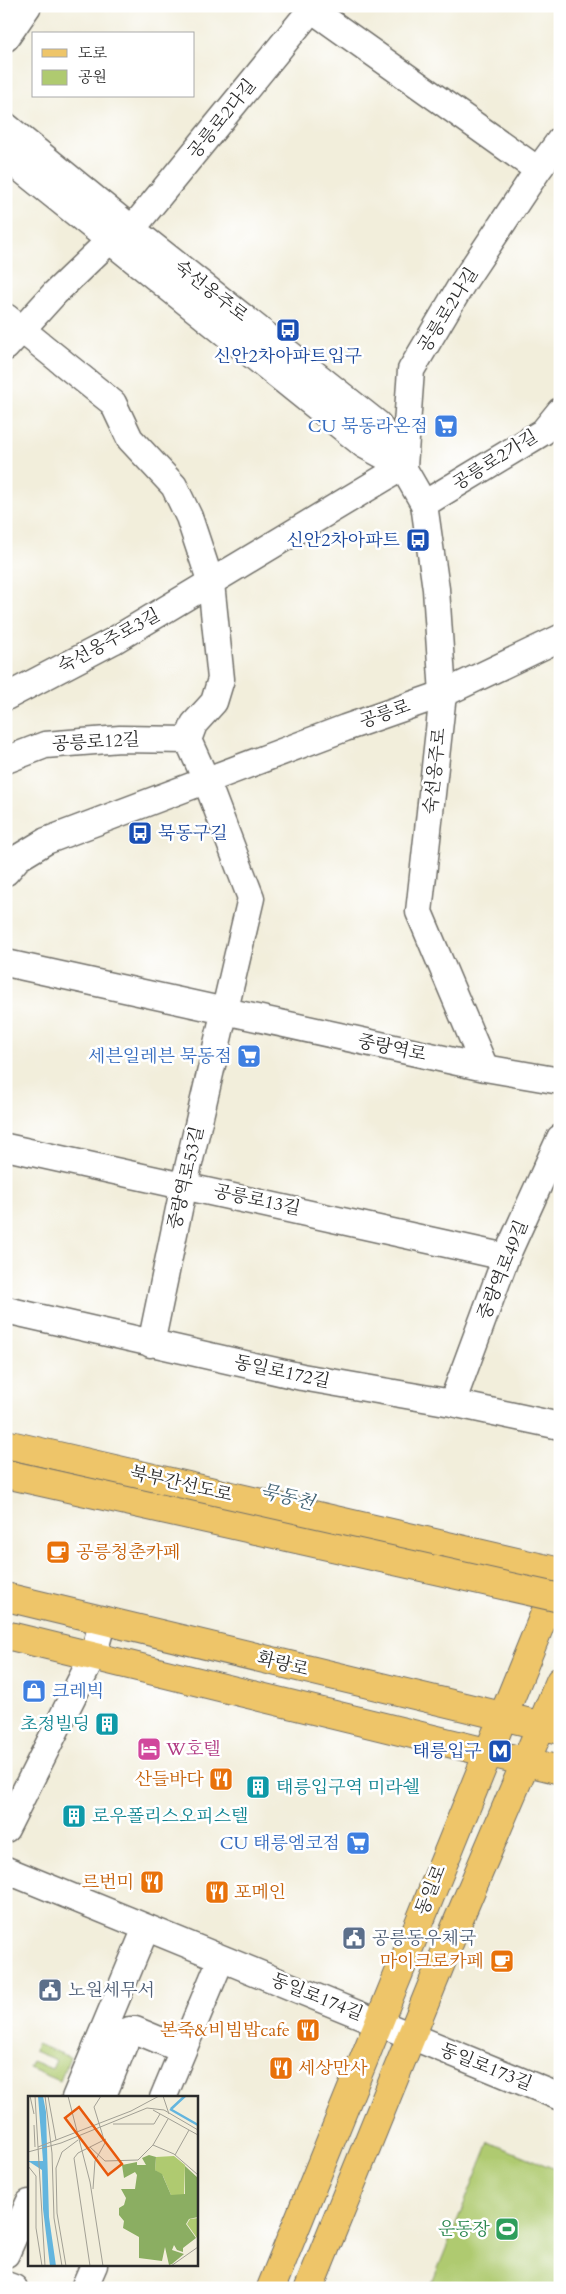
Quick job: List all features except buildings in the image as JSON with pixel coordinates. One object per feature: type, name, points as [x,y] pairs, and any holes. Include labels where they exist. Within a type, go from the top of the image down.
[{"type":"main road","name":"북부간선도로","points":[[6,1444],[560,1572]]},
{"type":"main road","name":"북부간선도로","points":[[6,1474],[560,1598]]},
{"type":"main road","name":"동일로","points":[[271,2288],[560,1576]]},
{"type":"main road","name":"화랑로","points":[[6,1597],[502,1718],[550,1728]]},
{"type":"main road","name":"화랑로","points":[[6,1635],[560,1770]]},
{"type":"main road","name":"동일로","points":[[309,2288],[461,1912],[525,1761],[550,1728],[560,1681]]},
{"type":"street","points":[[6,38],[28,6]]},
{"type":"street","points":[[311,7],[538,170]]},
{"type":"street","name":"공릉로2다길","points":[[132,229],[311,7]]},
{"type":"street","name":"숙선옹주로","points":[[6,126],[132,229],[378,424],[404,466],[424,504],[436,589],[443,694],[419,912],[485,1068]]},
{"type":"street","name":"공릉로2나길","points":[[404,466],[411,370],[462,284],[560,140]]},
{"type":"street","name":"숙선옹주로","points":[[6,157],[364,445],[404,466]]},
{"type":"street","points":[[109,241],[12,332],[112,403],[130,439],[174,486],[189,518],[211,583],[221,679],[214,702],[194,724],[188,740],[206,780],[251,898],[224,1013]]},
{"type":"street","name":"공릉로2가길","points":[[424,504],[543,432],[557,421]]},
{"type":"street","name":"숙선옹주로3길","points":[[6,697],[113,641],[404,466]]},
{"type":"street","name":"공릉로","points":[[6,872],[18,858],[46,841],[206,780],[443,694],[560,638]]},
{"type":"street","name":"공릉로12길","points":[[6,760],[45,745],[120,738],[188,740]]},
{"type":"street","name":"중랑역로","points":[[6,963],[224,1013],[485,1068],[560,1081]]},
{"type":"street","name":"중랑역로53길","points":[[151,1344],[184,1185],[224,1013]]},
{"type":"street","name":"중랑역로49길","points":[[452,1403],[506,1257],[560,1138]]},
{"type":"street","name":"공릉로13길","points":[[6,1147],[506,1257]]},
{"type":"street","name":"동일로172길","points":[[6,1310],[302,1377],[452,1403],[560,1426]]},
{"type":"street","points":[[6,1829],[93,1656],[103,1620]]},
{"type":"street","name":"동일로174길","points":[[6,1870],[221,1959],[412,2035]]},
{"type":"street","points":[[98,2084],[146,1928]]},
{"type":"street","points":[[164,2096],[221,1959]]},
{"type":"street","points":[[78,2096],[98,2084],[130,2030],[183,2050]]},
{"type":"street","name":"동일로173길","points":[[412,2035],[560,2097]]},
{"type":"street","points":[[6,2254],[28,2205]]},
{"type":"street","points":[[84,2288],[94,2266]]},
{"type":"street","points":[[6,2284],[14,2288]]},
{"type":"green space","points":[[37,2044],[70,2057],[60,2081],[29,2068],[32,2061],[52,2069],[56,2060],[34,2051]]},
{"type":"green space","name":"운동장","points":[[489,2142],[560,2171],[560,2288],[430,2288]]},
{"type":"place","name":"신안2차아파트입구","points":[[288,330]]},
{"type":"place","name":"CU 묵동라온점","points":[[446,426]]},
{"type":"place","name":"신안2차아파트","points":[[418,540]]},
{"type":"place","name":"묵동구길","points":[[140,833]]},
{"type":"place","name":"세븐일레븐 묵동점","points":[[249,1056]]},
{"type":"place","name":"공릉청춘카페","points":[[58,1552]]},
{"type":"place","name":"크레빅","points":[[34,1691]]},
{"type":"place","name":"초정빌딩","points":[[107,1724]]},
{"type":"place","name":"W호텔","points":[[149,1749]]},
{"type":"place","name":"태릉입구","points":[[500,1751]]},
{"type":"place","name":"산들바다","points":[[221,1779]]},
{"type":"place","name":"태릉입구역 미라쉘","points":[[258,1787]]},
{"type":"place","name":"로우폴리스오피스텔","points":[[74,1816]]},
{"type":"place","name":"CU 태릉엠코점","points":[[358,1843]]},
{"type":"place","name":"르번미","points":[[152,1882]]},
{"type":"place","name":"포메인","points":[[217,1892]]},
{"type":"place","name":"공릉동우체국","points":[[354,1938]]},
{"type":"place","name":"마이크로카페","points":[[502,1961]]},
{"type":"place","name":"노원세무서","points":[[50,1990]]},
{"type":"place","name":"본죽&비빔밥cafe","points":[[308,2030]]},
{"type":"place","name":"세상만사","points":[[281,2068]]},
{"type":"place","name":"운동장","points":[[507,2229]]},
{"type":"water label","name":"묵동천","points":[[287,1497]]}]
